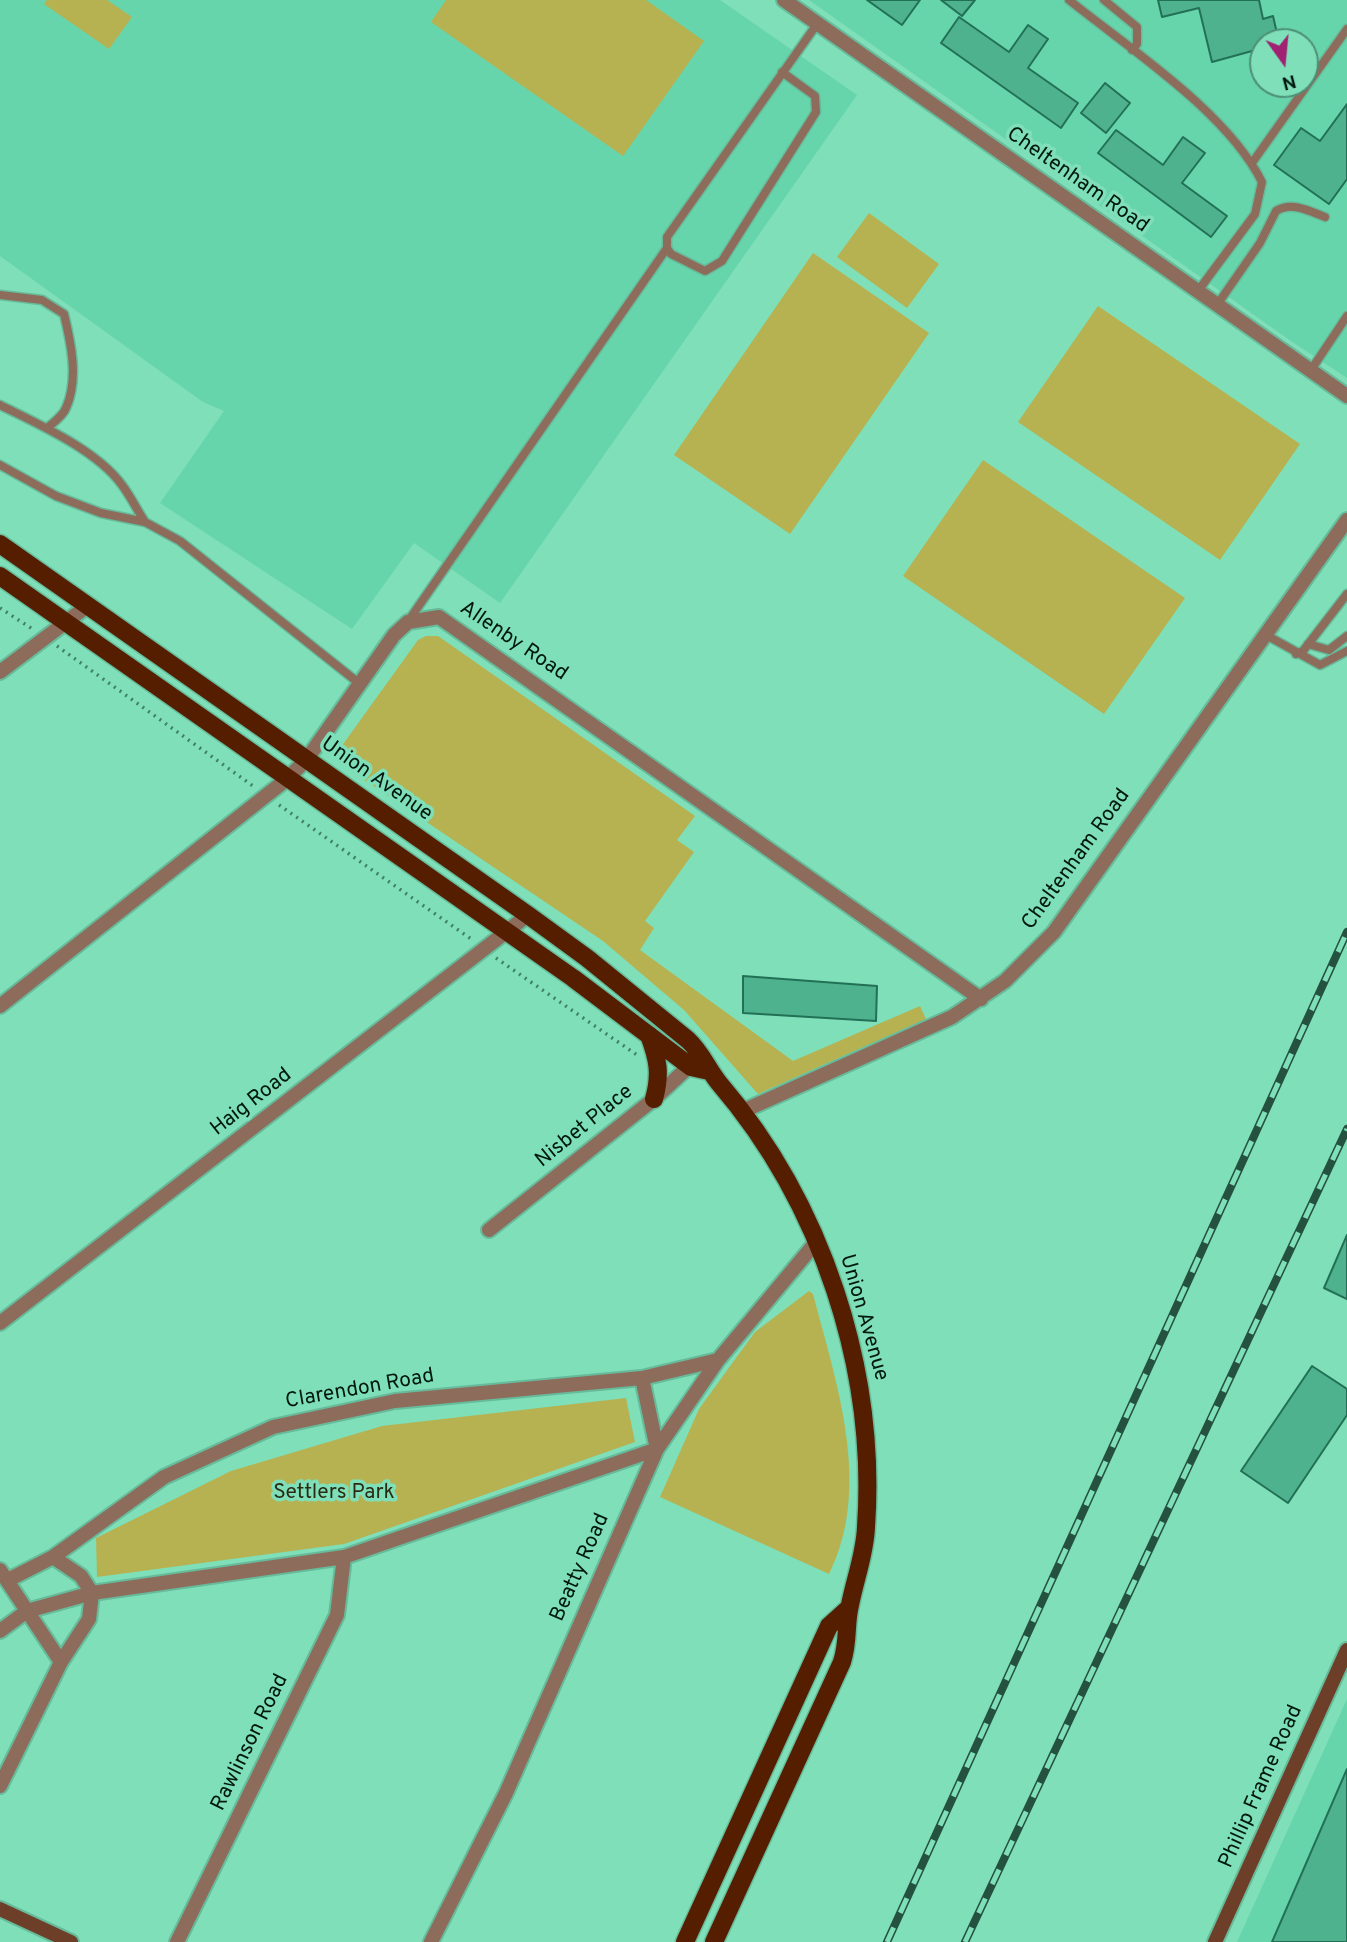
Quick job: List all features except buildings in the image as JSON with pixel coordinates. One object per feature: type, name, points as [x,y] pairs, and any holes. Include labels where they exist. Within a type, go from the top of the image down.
[{"type":"main road","name":"Union Avenue","points":[[0,544],[587,957],[701,1052],[709,1071],[743,1111],[799,1203],[817,1241],[846,1329],[865,1425],[866,1529],[849,1608],[849,1640],[842,1662],[714,1942]]},
{"type":"main road","points":[[0,576],[508,933],[691,1067],[709,1071]]},
{"type":"main road","points":[[648,1034],[659,1066],[660,1077],[654,1099]]},
{"type":"main road","points":[[685,1942],[829,1626],[849,1608]]},
{"type":"street","name":"Cheltenham Road","points":[[784,0],[1347,396]]},
{"type":"street","name":"Cheltenham Road","points":[[743,1111],[952,1017],[981,999],[1027,961],[1054,932],[1347,520]]},
{"type":"street","points":[[0,672],[86,607]]},
{"type":"street","name":"Allenby Road","points":[[408,622],[439,617],[461,630],[981,999]]},
{"type":"street","points":[[0,1006],[287,779],[307,759],[394,635],[408,622]]},
{"type":"street","name":"Haig Road","points":[[0,1323],[528,915]]},
{"type":"street","name":"Nisbet Place","points":[[489,1230],[654,1099],[691,1067],[701,1052]]},
{"type":"street","name":"Beatty Road","points":[[432,1942],[506,1793],[657,1449],[718,1360],[817,1241]]},
{"type":"street","name":"Clarendon Road","points":[[4,1575],[53,1557],[164,1477],[273,1427],[395,1401],[642,1378],[718,1360]]},
{"type":"street","points":[[0,1631],[27,1611],[92,1593],[344,1558],[657,1449],[642,1378]]},
{"type":"street","points":[[0,1786],[61,1661],[89,1619],[92,1593],[81,1576],[53,1557]]},
{"type":"street","name":"Rawlinson Road","points":[[177,1942],[337,1615],[344,1558]]},
{"type":"street","points":[[4,1575],[61,1661]]},
{"type":"street","name":"Phillip Frame Road","points":[[1215,1942],[1347,1650]]},
{"type":"street","points":[[0,1909],[71,1942]]},
{"type":"lane","points":[[1069,0],[1212,116],[1238,142],[1262,182],[1255,214],[1198,292]]},
{"type":"lane","points":[[1104,0],[1137,27],[1138,44],[1132,50]]},
{"type":"lane","points":[[782,72],[815,96],[816,111],[722,261],[705,271],[671,254],[667,248],[667,237],[782,72],[817,23]]},
{"type":"lane","points":[[1252,163],[1347,29]]},
{"type":"lane","points":[[1217,304],[1260,243],[1276,212],[1290,207],[1305,208],[1325,217]]},
{"type":"lane","points":[[408,622],[667,248]]},
{"type":"lane","points":[[0,295],[42,300],[64,314],[73,357],[71,385],[66,410],[47,428]]},
{"type":"lane","points":[[1311,370],[1347,316]]},
{"type":"lane","points":[[0,405],[47,428],[98,463],[121,483],[145,522]]},
{"type":"lane","points":[[0,465],[56,496],[101,513],[145,522],[180,541],[359,684]]},
{"type":"lane","points":[[1296,654],[1308,644],[1347,594]]},
{"type":"lane","points":[[1266,635],[1320,665],[1347,651]]},
{"type":"lane","points":[[1308,644],[1328,650],[1347,636]]},
{"type":"path","points":[[0,608],[243,778],[265,797],[643,1060]]},
{"type":"shaded area","points":[[0,0],[720,0],[857,95],[500,603],[414,543],[352,629],[160,503],[224,411],[203,402],[0,256]]},
{"type":"shaded area","points":[[809,0],[1347,0],[1347,378],[1288,339]]},
{"type":"shaded area","points":[[1347,1699],[1347,1942],[1237,1942]]},
{"type":"green space","points":[[47,0],[107,0],[132,17],[109,49],[44,4]]},
{"type":"green space","points":[[446,0],[646,0],[704,41],[623,156],[431,22]]},
{"type":"green space","points":[[869,213],[939,264],[907,308],[837,257]]},
{"type":"green space","points":[[813,253],[929,333],[790,534],[674,455]]},
{"type":"green space","points":[[1098,306],[1300,444],[1220,560],[1018,422]]},
{"type":"green space","points":[[983,460],[1185,598],[1104,714],[903,576]]},
{"type":"green space","points":[[426,636],[438,636],[695,816],[677,840],[694,852],[645,921],[654,928],[640,950],[793,1061],[920,1006],[926,1019],[758,1094],[684,1010],[603,941],[348,769],[341,747],[418,640]]},
{"type":"green space","points":[[809,1291],[813,1294],[840,1398],[849,1470],[848,1506],[842,1541],[829,1574],[660,1497],[699,1409],[755,1332]]},
{"type":"green space","name":"Settlers Park","points":[[626,1398],[635,1442],[344,1544],[97,1577],[96,1538],[231,1471],[382,1426]]},
{"type":"railway","points":[[887,1942],[1347,932]]},
{"type":"railway","points":[[965,1942],[1347,1129]]}]
